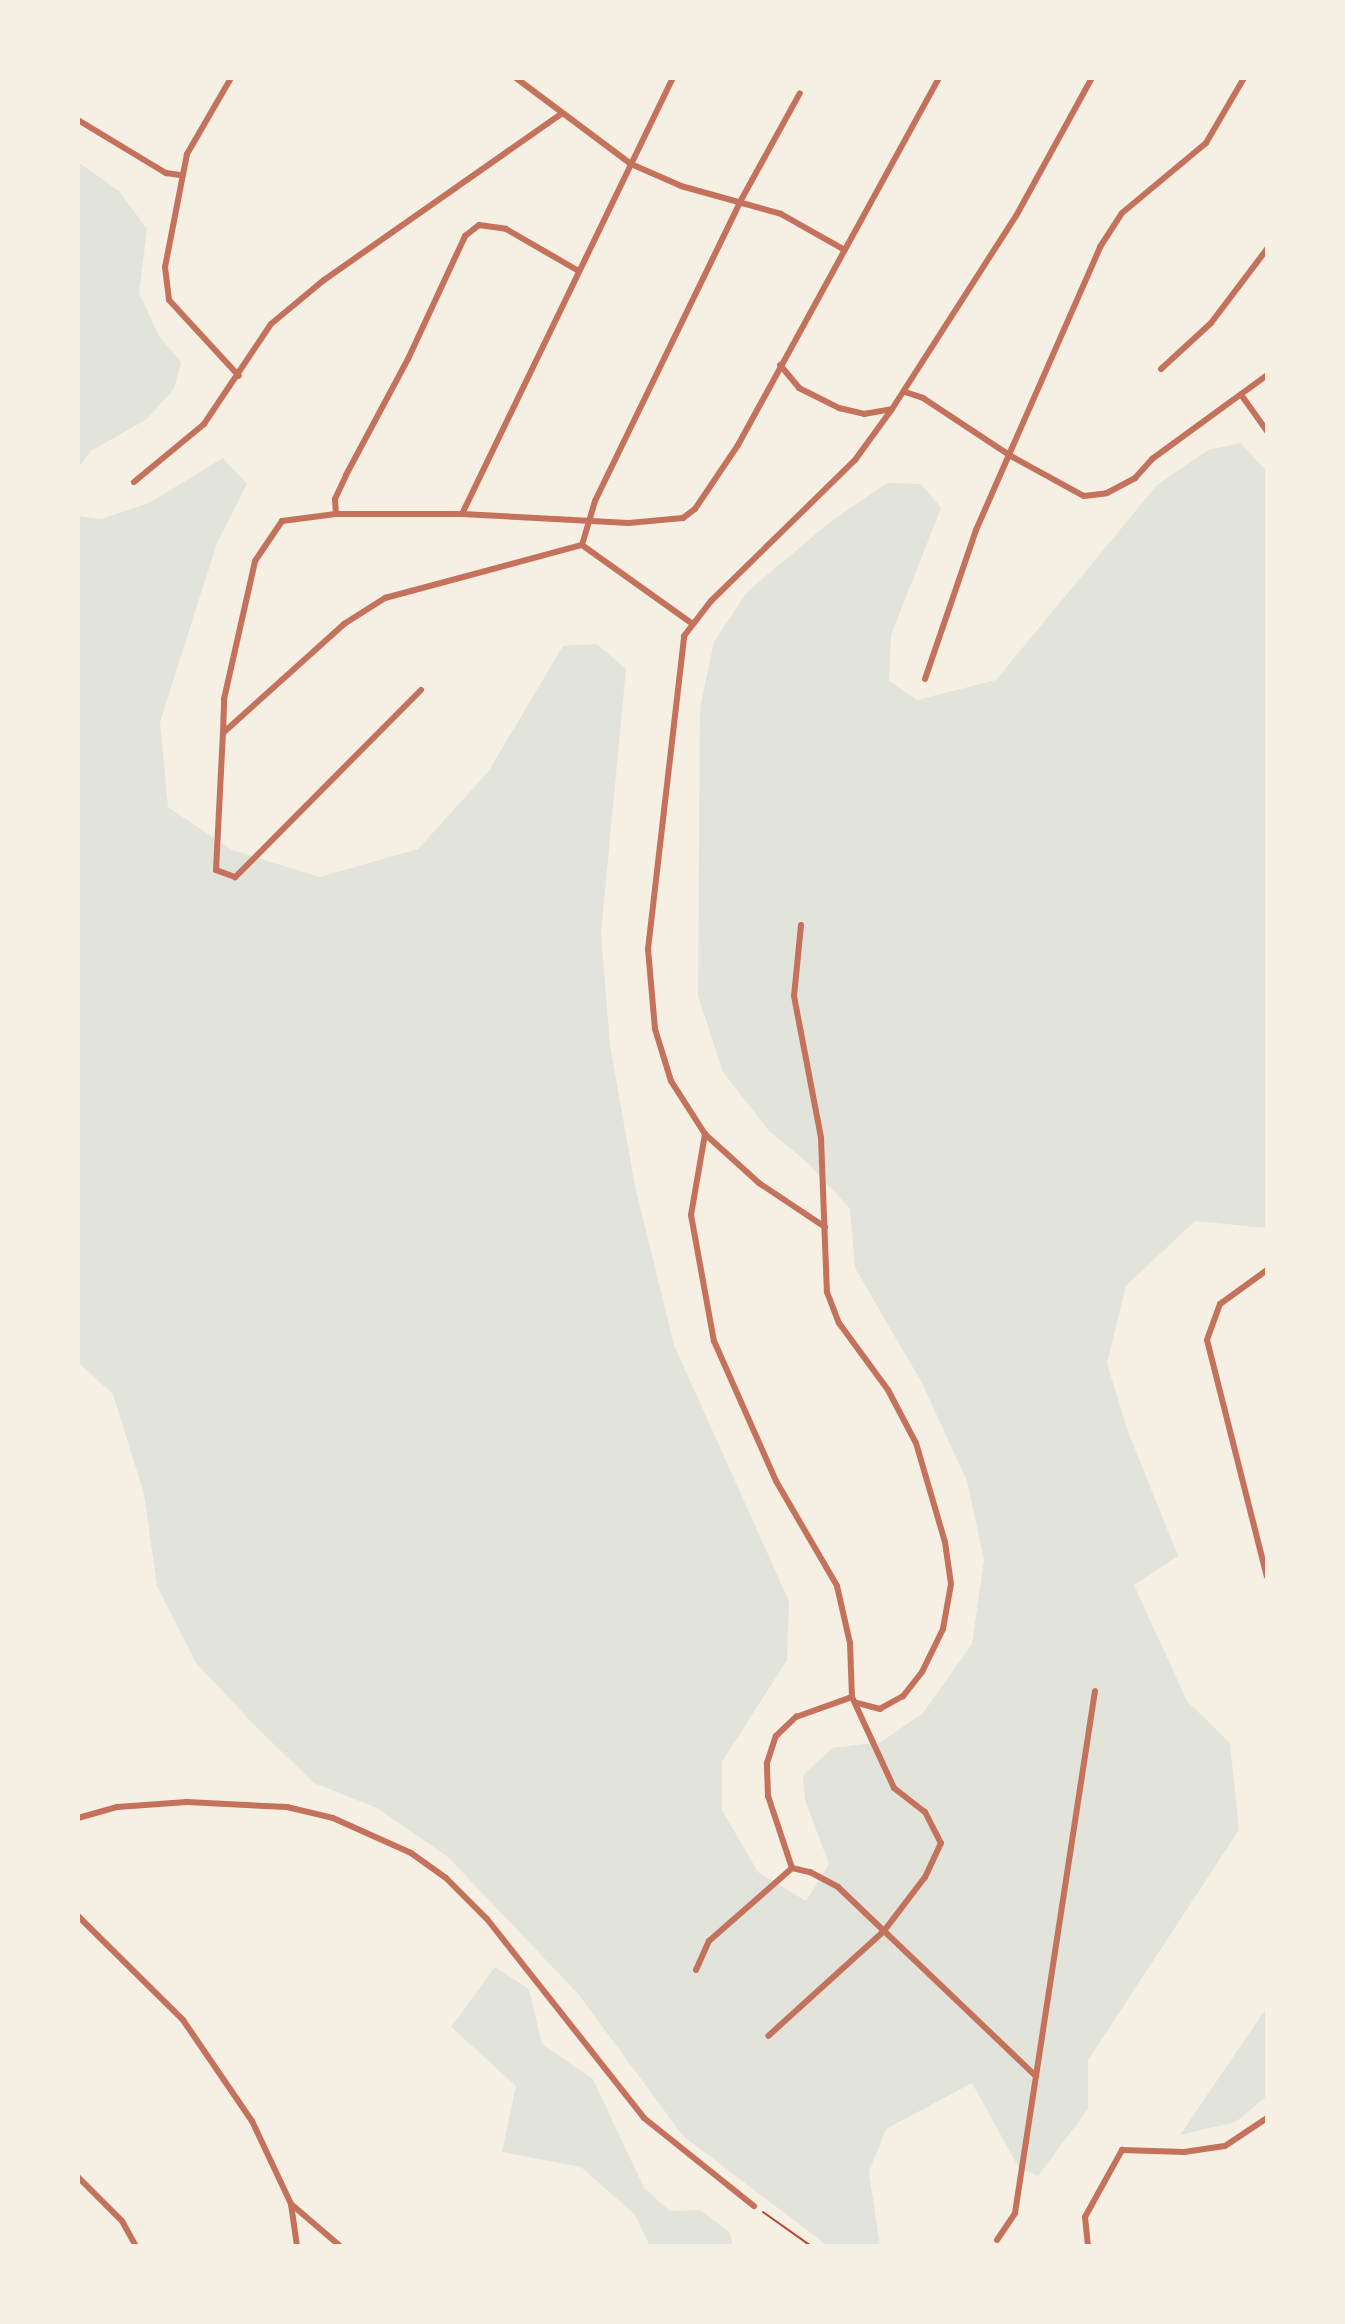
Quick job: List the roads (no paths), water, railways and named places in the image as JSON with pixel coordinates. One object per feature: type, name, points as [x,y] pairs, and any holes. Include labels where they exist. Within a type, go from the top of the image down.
[{"type":"street","points":[[231,78],[180,175],[180,207],[165,267],[169,300],[239,376]]},
{"type":"street","points":[[516,78],[631,164],[681,186],[809,226],[845,250]]},
{"type":"street","points":[[462,514],[533,376],[577,270],[673,78]]},
{"type":"street","points":[[421,690],[235,877],[216,870],[224,699],[241,617],[265,539],[282,521],[336,514],[462,514],[591,521],[683,518],[695,509],[738,445],[939,78]]},
{"type":"street","points":[[825,1227],[759,1183],[705,1134],[671,1081],[655,1029],[648,949],[670,736],[684,636],[690,622],[845,470],[905,392],[1016,216],[1092,78]]},
{"type":"street","points":[[925,679],[949,599],[1100,247],[1122,213],[1206,143],[1244,78]]},
{"type":"street","points":[[582,545],[595,501],[740,202],[800,93]]},
{"type":"street","points":[[134,482],[204,424],[271,324],[324,280],[561,114]]},
{"type":"street","points":[[78,120],[166,173],[180,175]]},
{"type":"street","points":[[336,514],[335,499],[346,475],[408,359],[465,236],[479,225],[506,229],[577,270]]},
{"type":"street","points":[[1161,369],[1211,323],[1267,249]]},
{"type":"street","points":[[780,365],[799,388],[839,408],[864,414],[892,409]]},
{"type":"street","points":[[905,392],[923,398],[1009,455],[1084,496],[1107,493],[1135,478],[1152,459],[1267,375]]},
{"type":"street","points":[[1242,396],[1267,431]]},
{"type":"street","points":[[582,545],[690,622]]},
{"type":"street","points":[[223,733],[344,624],[385,598],[582,545]]},
{"type":"street","points":[[801,925],[794,996],[821,1138],[827,1292],[839,1323],[888,1390],[916,1443],[945,1542],[951,1584],[943,1629],[922,1672],[903,1696],[880,1709],[862,1708],[852,1697]]},
{"type":"street","points":[[705,1134],[696,1162],[691,1215],[714,1341],[776,1481],[837,1586],[850,1643],[852,1697],[894,1788],[925,1812],[941,1843],[925,1877],[884,1931],[768,2036]]},
{"type":"street","points":[[1267,1270],[1220,1304],[1207,1340],[1267,1577]]},
{"type":"street","points":[[997,2240],[1015,2213],[1095,1691]]},
{"type":"street","points":[[852,1697],[796,1717],[776,1736],[771,1749],[768,1796],[792,1868],[838,1887],[1036,2076]]},
{"type":"street","points":[[78,1818],[117,1807],[187,1802],[302,1811],[369,1832],[423,1861],[487,1919],[644,2118],[754,2206]]},
{"type":"street","points":[[696,1970],[709,1941],[792,1868]]},
{"type":"street","points":[[78,1916],[183,2020],[252,2121],[291,2204],[297,2246]]},
{"type":"street","points":[[1088,2246],[1084,2227],[1091,2201],[1122,2150],[1184,2152],[1225,2146],[1267,2118]]},
{"type":"street","points":[[78,2177],[122,2221],[136,2246]]},
{"type":"street","points":[[291,2204],[340,2246]]}]
